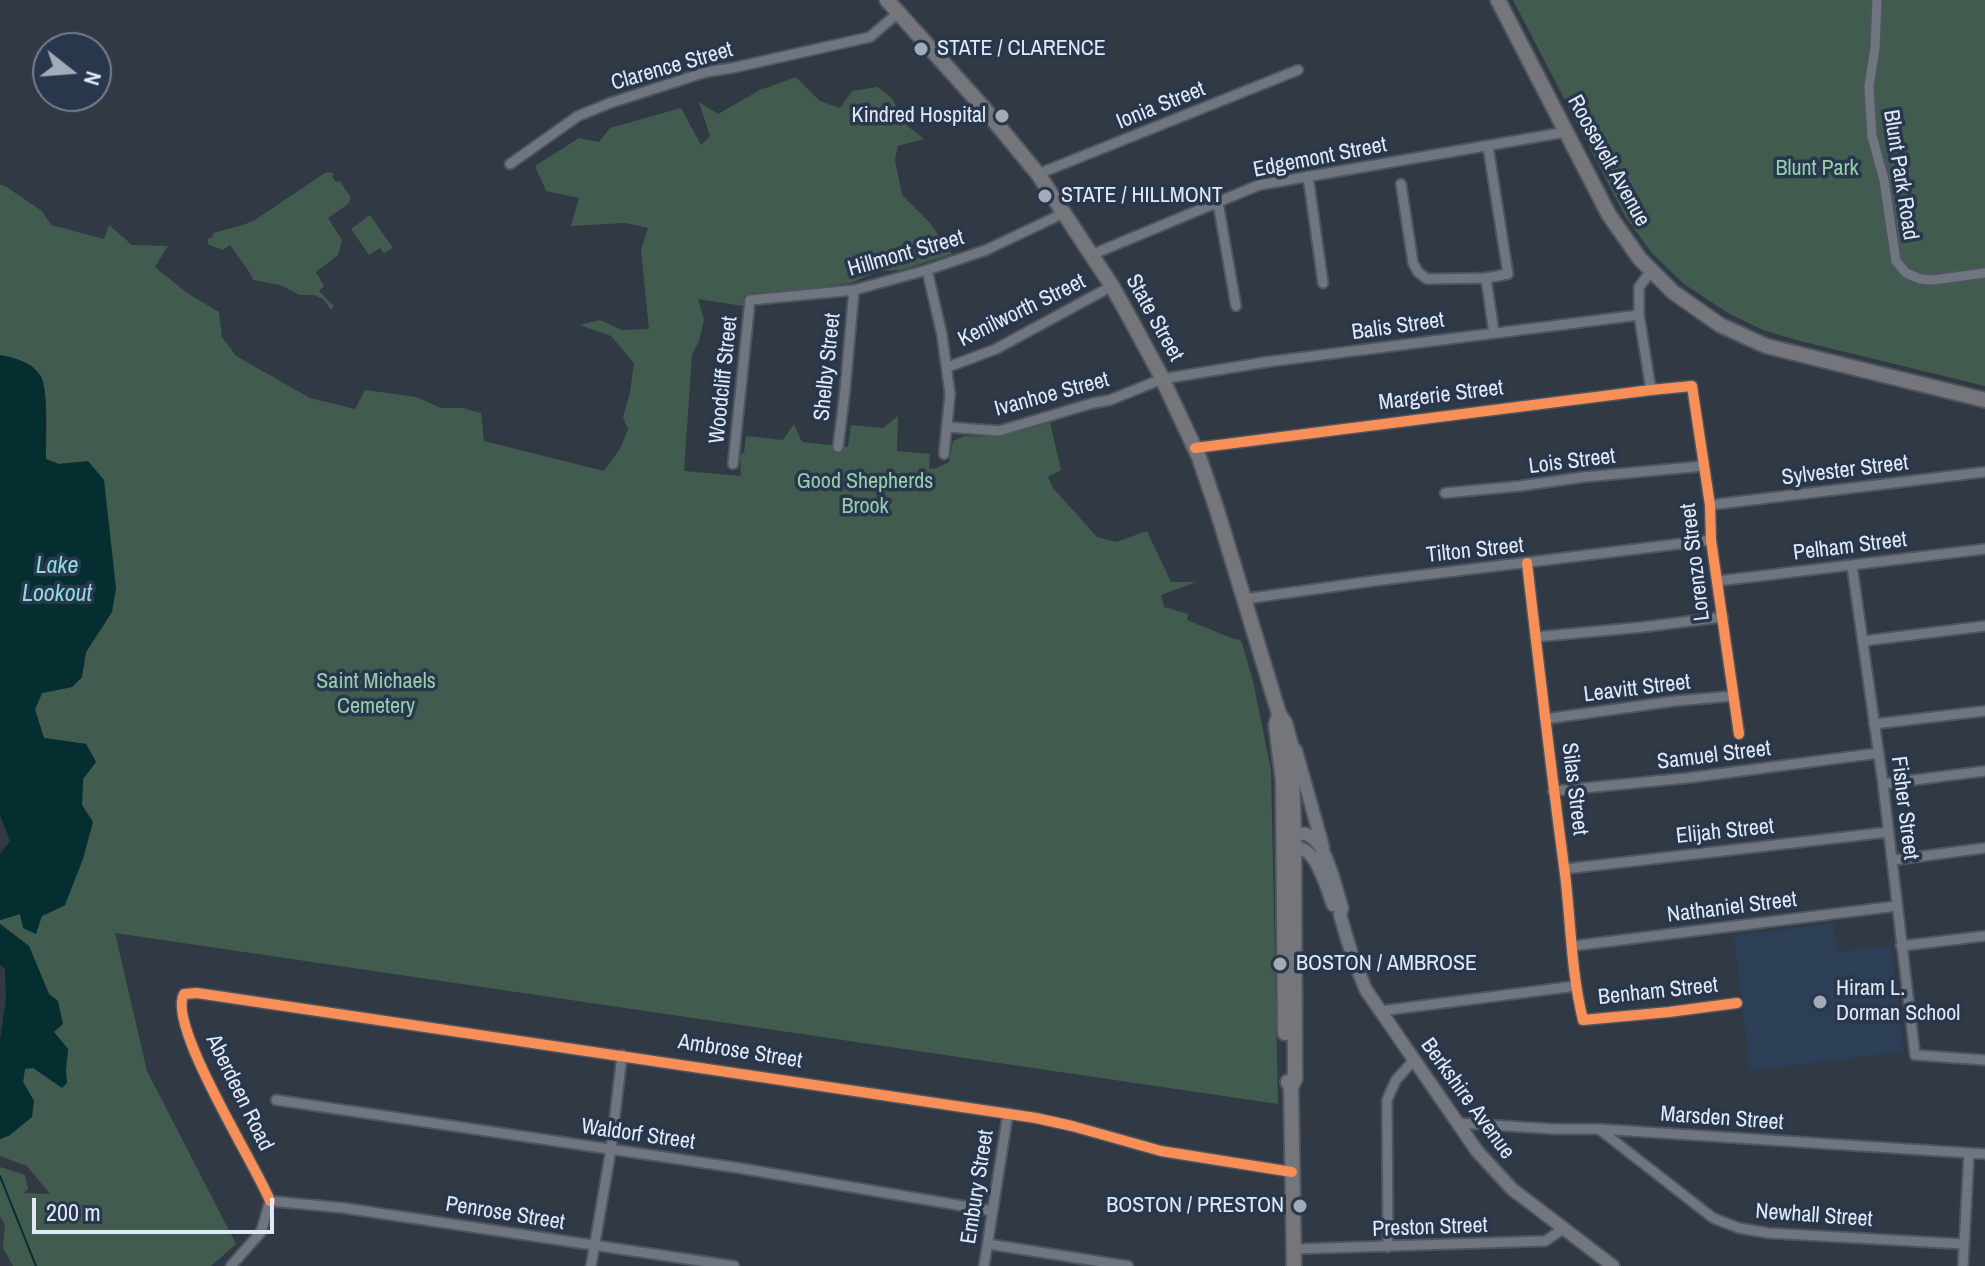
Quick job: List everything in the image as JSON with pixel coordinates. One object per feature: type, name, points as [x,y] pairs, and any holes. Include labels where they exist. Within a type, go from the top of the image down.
[{"type":"main road","name":"State Street","points":[[887,0],[1038,174],[1112,286],[1195,448],[1291,745],[1289,842]]},
{"type":"main road","name":"Roosevelt Avenue","points":[[1498,0],[1609,215],[1630,247],[1673,292],[1732,332],[1754,342],[1985,400]]},
{"type":"main road","name":"State Street","points":[[1279,714],[1276,725],[1289,842]]},
{"type":"main road","name":"Berkshire Avenue","points":[[1291,745],[1296,751],[1342,908],[1340,915]]},
{"type":"main road","points":[[1294,1266],[1291,1087],[1286,1079],[1289,842],[1304,834],[1310,836],[1325,854]]},
{"type":"main road","name":"Berkshire Avenue","points":[[1289,842],[1309,853],[1317,866],[1335,911],[1340,915],[1366,990],[1477,1151],[1512,1189],[1613,1266]]},
{"type":"street","name":"Blunt Park Road","points":[[1877,0],[1875,48],[1869,86],[1872,136],[1884,180],[1896,261],[1906,273],[1920,279],[1985,273]]},
{"type":"street","name":"Clarence Street","points":[[510,164],[578,116],[601,107],[706,72],[870,37],[898,13]]},
{"type":"street","name":"Ionia Street","points":[[1038,174],[1298,70]]},
{"type":"street","name":"Edgemont Street","points":[[1091,255],[1259,185],[1566,132]]},
{"type":"street","points":[[1401,184],[1413,263],[1418,272],[1427,279],[1486,278],[1508,274],[1488,146]]},
{"type":"street","points":[[1308,176],[1323,283]]},
{"type":"street","points":[[1218,203],[1236,306]]},
{"type":"street","name":"Hillmont Street","points":[[750,300],[854,290],[927,270],[986,250],[1064,213]]},
{"type":"street","points":[[927,270],[948,367],[950,394],[944,454]]},
{"type":"street","points":[[1651,271],[1639,287],[1639,315],[1651,390]]},
{"type":"street","points":[[1486,278],[1494,333]]},
{"type":"street","name":"Kenilworth Street","points":[[948,367],[996,349],[1112,286]]},
{"type":"street","name":"Shelby Street","points":[[838,447],[854,290]]},
{"type":"street","name":"Woodcliff Street","points":[[733,464],[750,300]]},
{"type":"street","name":"Balis Street","points":[[1162,379],[1266,362],[1639,315]]},
{"type":"street","name":"Ivanhoe Street","points":[[947,427],[999,431],[1110,400],[1162,379]]},
{"type":"street","name":"Margerie Street","points":[[1195,448],[1692,386]]},
{"type":"street","name":"Lorenzo Street","points":[[1692,386],[1739,734]]},
{"type":"street","name":"Lois Street","points":[[1445,493],[1704,466]]},
{"type":"street","name":"Sylvester Street","points":[[1710,505],[1985,472]]},
{"type":"street","name":"Tilton Street","points":[[1244,599],[1711,540]]},
{"type":"street","name":"Pelham Street","points":[[1718,581],[1985,549]]},
{"type":"street","name":"Silas Street","points":[[1527,563],[1576,986],[1583,1020]]},
{"type":"street","name":"Fisher Street","points":[[1852,566],[1893,860],[1915,1055],[1985,1060]]},
{"type":"street","points":[[1535,637],[1723,617]]},
{"type":"street","points":[[1863,641],[1985,626]]},
{"type":"street","name":"Leavitt Street","points":[[1545,719],[1733,696]]},
{"type":"street","points":[[1874,724],[1985,711]]},
{"type":"street","name":"Samuel Street","points":[[1553,791],[1687,778],[1879,753]]},
{"type":"street","points":[[1883,784],[1985,771]]},
{"type":"street","name":"Elijah Street","points":[[1564,869],[1889,832]]},
{"type":"street","points":[[1893,860],[1985,848]]},
{"type":"street","name":"Nathaniel Street","points":[[1572,946],[1897,906]]},
{"type":"street","points":[[1901,946],[1985,936]]},
{"type":"street","points":[[1380,1011],[1576,986]]},
{"type":"street","name":"Ambrose Street","points":[[181,999],[184,994],[197,993],[1008,1113],[1065,1124],[1161,1151],[1292,1172]]},
{"type":"street","name":"Aberdeen Road","points":[[181,999],[186,1027],[213,1093],[270,1201]]},
{"type":"street","name":"Benham Street","points":[[1583,1020],[1737,1003]]},
{"type":"street","points":[[591,1266],[611,1149],[622,1055]]},
{"type":"street","points":[[1388,1247],[1387,1100],[1396,1080],[1413,1061]]},
{"type":"street","name":"Waldorf Street","points":[[276,1100],[611,1149],[993,1211]]},
{"type":"street","name":"Embury Street","points":[[984,1266],[1008,1113]]},
{"type":"street","name":"Marsden Street","points":[[1457,1123],[1985,1154]]},
{"type":"street","name":"Newhall Street","points":[[1599,1129],[1713,1218],[1739,1228],[1768,1233],[1963,1244]]},
{"type":"street","points":[[1963,1266],[1969,1154]]},
{"type":"street","points":[[231,1266],[261,1232],[270,1201]]},
{"type":"street","name":"Penrose Street","points":[[270,1201],[344,1208],[734,1266]]},
{"type":"street","name":"Preston Street","points":[[1294,1249],[1545,1241],[1563,1229]]},
{"type":"street","points":[[988,1244],[1128,1266]]},
{"type":"shaded area","name":"Hiram L. Dorman School","points":[[1833,923],[1837,952],[1891,946],[1904,1052],[1750,1071],[1734,936]]},
{"type":"green space","name":"Blunt Park","points":[[1513,0],[1985,0],[1985,386],[1763,330],[1728,313],[1684,284],[1651,252],[1625,216]]},
{"type":"green space","name":"Saint Michaels Cemetery","points":[[796,77],[820,101],[840,108],[852,91],[877,87],[892,98],[905,124],[924,139],[898,146],[895,160],[902,195],[929,222],[952,254],[902,270],[879,271],[851,283],[751,293],[744,296],[743,306],[698,299],[704,320],[692,355],[684,471],[741,476],[740,455],[744,453],[746,436],[783,440],[794,424],[802,442],[848,447],[851,425],[883,428],[898,416],[897,451],[930,454],[929,469],[949,462],[953,441],[964,436],[998,437],[1050,423],[1061,470],[1048,477],[1053,488],[1097,537],[1116,542],[1147,531],[1171,582],[1196,582],[1161,595],[1164,607],[1188,614],[1187,620],[1242,643],[1271,770],[1278,1104],[115,933],[147,1071],[236,1244],[211,1266],[13,1266],[3,1248],[5,1225],[0,1216],[0,1167],[25,1175],[28,1189],[24,1193],[50,1194],[27,1166],[0,1156],[0,1139],[10,1135],[34,1101],[23,1082],[25,1068],[66,1069],[68,1049],[54,1032],[49,995],[29,946],[0,924],[0,920],[21,914],[42,916],[65,905],[82,805],[83,779],[96,762],[86,744],[44,738],[35,709],[42,693],[72,687],[82,677],[86,652],[112,612],[87,462],[59,464],[46,460],[43,381],[27,364],[0,355],[0,185],[42,211],[51,225],[104,239],[109,225],[132,245],[168,246],[155,267],[187,293],[219,312],[222,337],[236,356],[310,398],[355,409],[365,390],[416,397],[441,408],[463,408],[481,413],[484,441],[604,471],[621,447],[628,429],[623,417],[634,363],[611,336],[580,325],[600,320],[622,330],[649,329],[641,250],[648,228],[625,223],[571,226],[579,198],[546,191],[535,166],[579,138],[599,142],[610,128],[681,108],[701,145],[710,136],[699,102],[718,114],[760,90]]},
{"type":"green space","points":[[330,172],[351,198],[348,204],[328,218],[342,240],[338,255],[316,272],[324,286],[319,291],[334,306],[331,310],[323,299],[314,295],[300,295],[280,285],[253,280],[230,245],[223,250],[209,245],[207,239],[213,237],[213,233],[255,220]]},
{"type":"green space","points":[[370,215],[393,248],[384,253],[380,248],[369,255],[351,229]]},
{"type":"water","name":"Lake Lookout","points":[[0,355],[27,364],[43,381],[46,459],[59,464],[88,461],[104,480],[116,588],[112,612],[86,652],[82,677],[72,687],[42,693],[35,710],[44,738],[86,744],[96,762],[83,779],[82,805],[93,822],[83,859],[65,905],[42,916],[36,934],[23,928],[20,914],[0,920],[0,854],[10,841],[0,815]]},
{"type":"water","points":[[0,924],[29,946],[49,994],[58,1001],[63,1024],[54,1032],[68,1049],[67,1083],[62,1088],[33,1068],[25,1069],[23,1082],[34,1101],[32,1117],[0,1139],[0,1040],[6,1000],[5,969],[0,965]]},
{"type":"waterway","points":[[0,1176],[36,1266]]},
{"type":"cycle path","points":[[1195,448],[1692,386],[1739,734]]},
{"type":"cycle path","points":[[1527,563],[1583,1020],[1737,1003]]},
{"type":"cycle path","points":[[270,1201],[200,1063],[182,1010],[184,994],[197,993],[1036,1118],[1161,1151],[1292,1172]]},
{"type":"place","name":"STATE / CLARENCE","points":[[921,49]]},
{"type":"place","name":"Kindred Hospital","points":[[1002,116]]},
{"type":"place","name":"STATE / HILLMONT","points":[[1045,196]]},
{"type":"place","name":"BOSTON / AMBROSE","points":[[1280,964]]},
{"type":"place","name":"Hiram L. Dorman School","points":[[1820,1002]]},
{"type":"place","name":"BOSTON / PRESTON","points":[[1300,1206]]},
{"type":"park label","name":"Good Shepherds Brook","points":[[865,494]]}]
